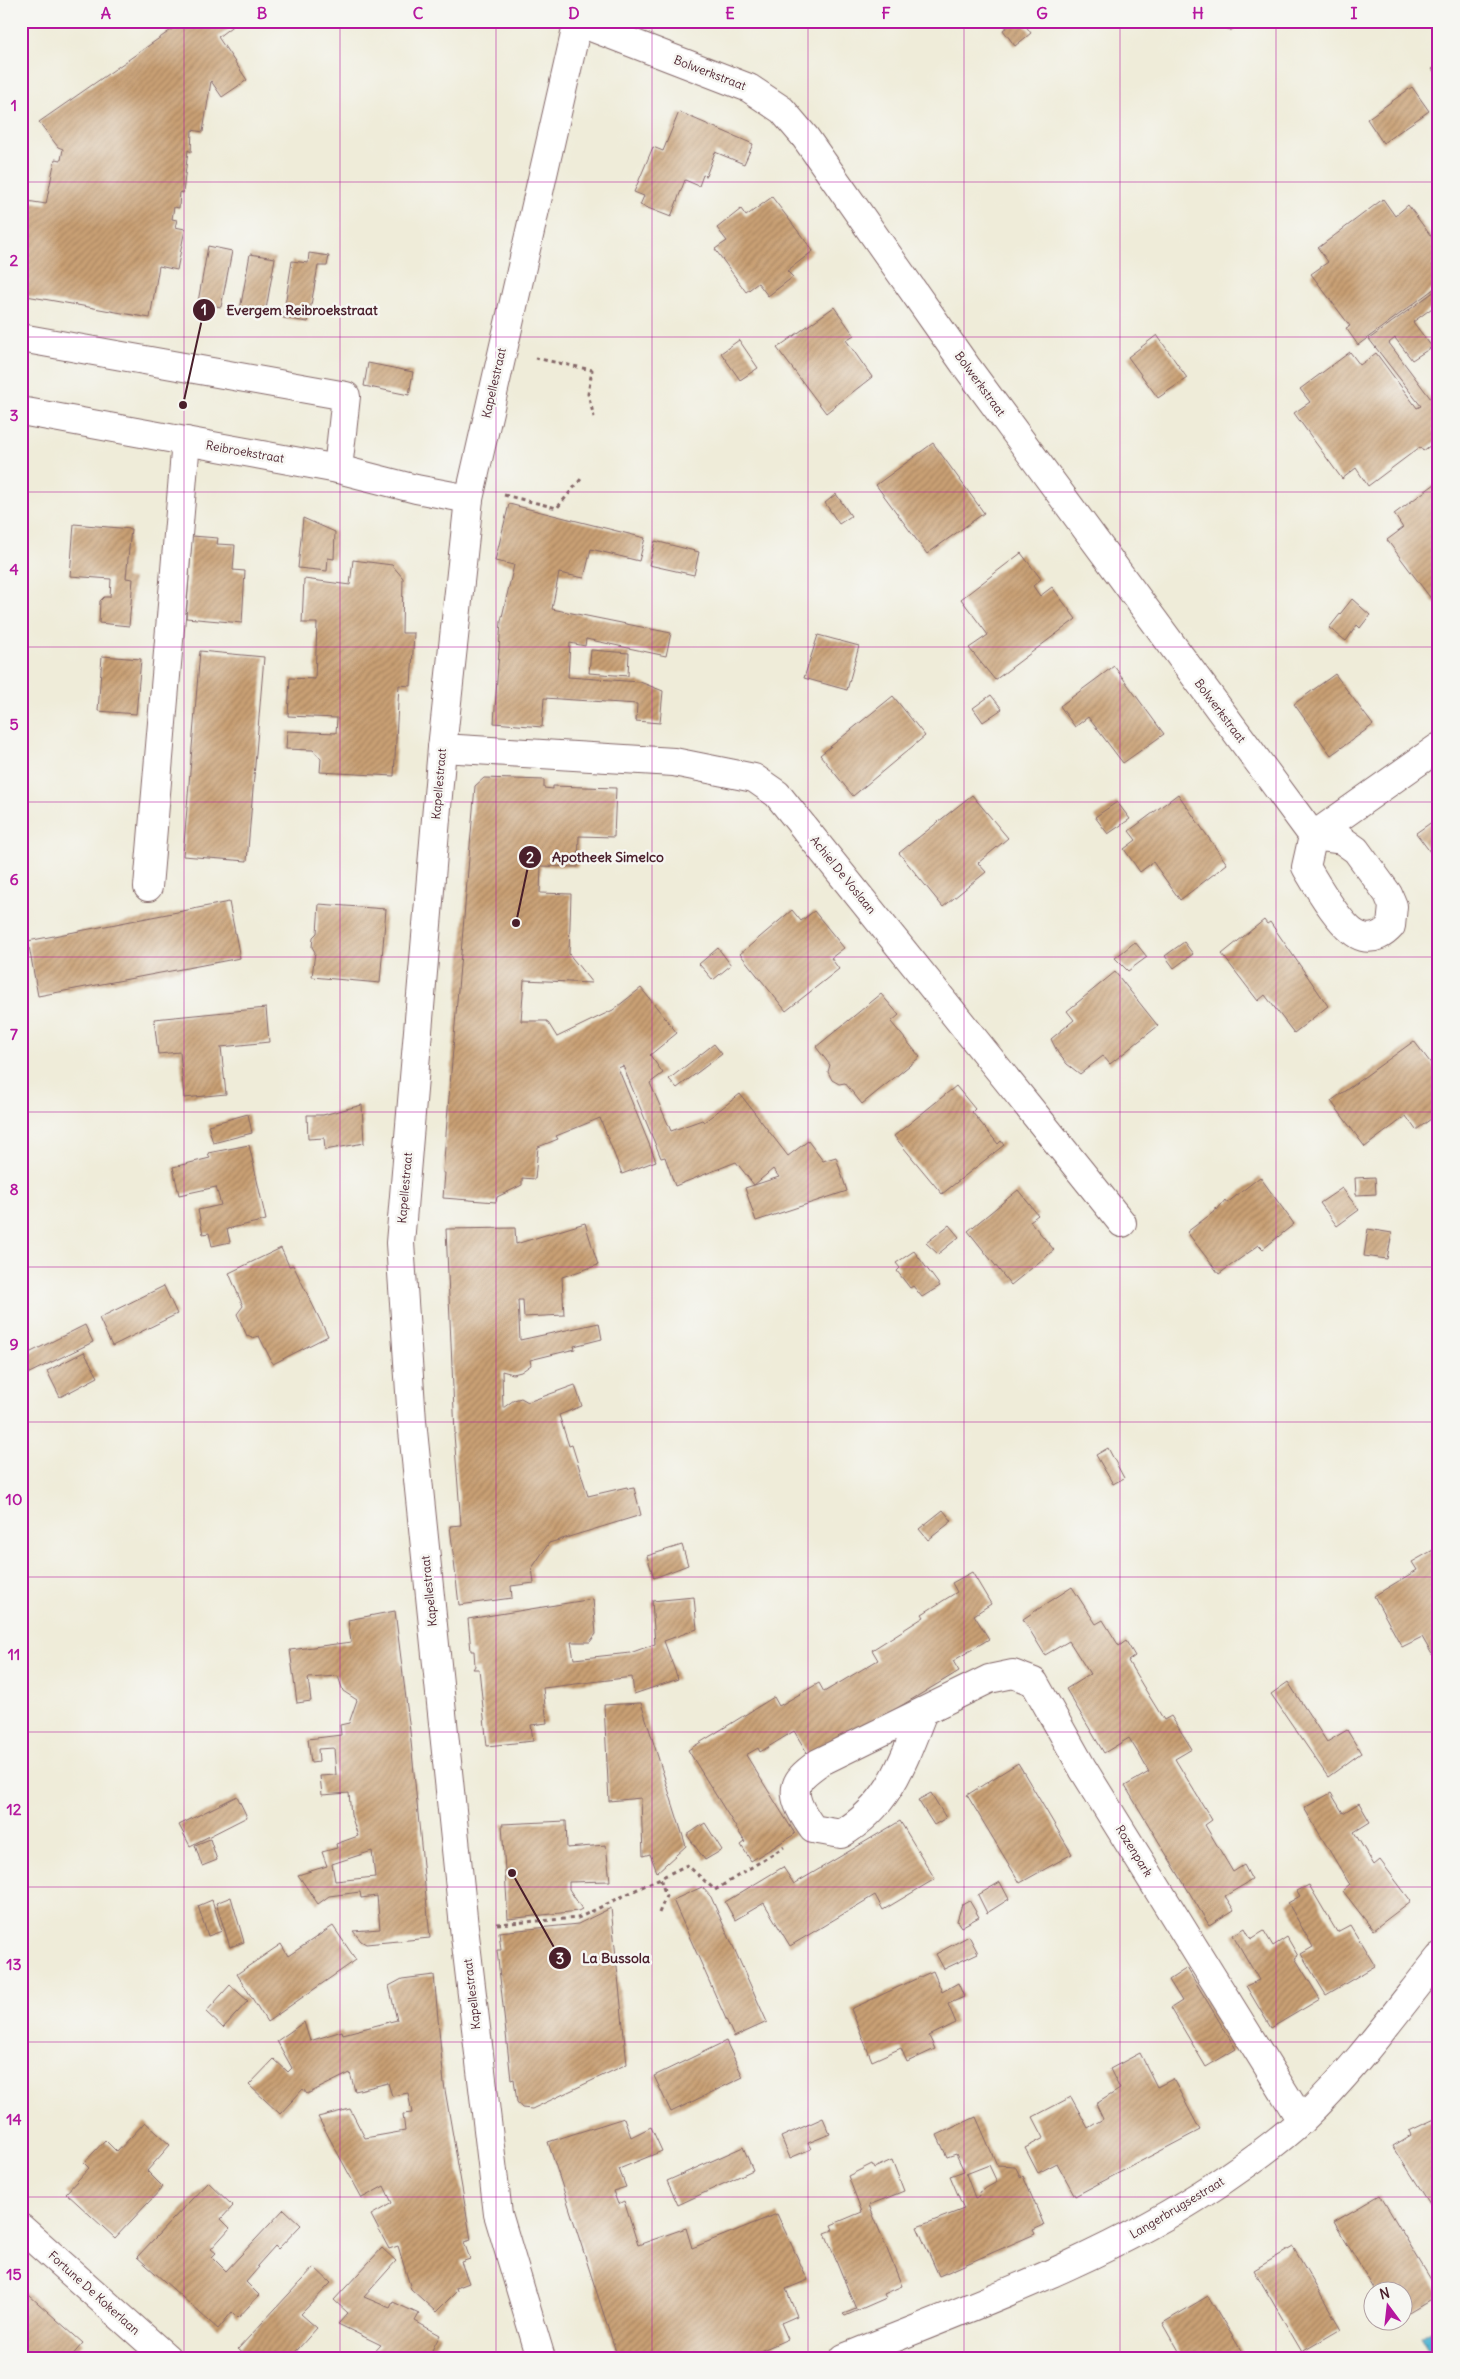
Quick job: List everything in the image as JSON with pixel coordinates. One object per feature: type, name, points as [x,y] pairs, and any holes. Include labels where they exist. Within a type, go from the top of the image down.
[{"type":"street","name":"Kapellestraat","points":[[541,2358],[498,2214],[464,1927],[412,1420],[400,1243],[442,748],[470,493],[501,351],[578,22]]},
{"type":"street","name":"Bolwerkstraat","points":[[578,22],[749,88],[782,110],[805,137],[966,366],[1313,836],[1439,747]]},
{"type":"street","points":[[21,338],[346,396],[338,469]]},
{"type":"street","name":"Reibroekstraat","points":[[21,410],[338,469],[416,489],[470,493]]},
{"type":"street","points":[[148,888],[186,441]]},
{"type":"street","name":"Achiel De Voslaan","points":[[442,748],[674,762],[754,778],[777,794],[1122,1224]]},
{"type":"street","name":"Rozenpark","points":[[813,1829],[800,1810],[796,1795],[799,1779],[818,1763],[989,1678],[1013,1674],[1034,1682],[1083,1769],[1302,2120]]},
{"type":"street","points":[[813,1829],[841,1834],[859,1824],[877,1807],[902,1765],[923,1712]]},
{"type":"street","name":"Langerbrugsestraat","points":[[844,2358],[1047,2275],[1123,2240],[1193,2200],[1257,2157],[1302,2120],[1359,2060],[1439,1958]]},
{"type":"street","name":"Fortune De Kokerlaan","points":[[21,2228],[167,2358]]},
{"type":"path","points":[[501,351],[592,370],[588,394],[594,417]]},
{"type":"path","points":[[470,493],[556,508],[581,479]]},
{"type":"path","points":[[464,1927],[578,1918],[687,1865],[715,1890],[813,1829]]},
{"type":"path","points":[[659,1913],[666,1896],[660,1878]]},
{"type":"water","points":[[1439,2326],[1439,2358],[1434,2358],[1421,2337]]},
{"type":"building","points":[[184,21],[239,21],[218,37],[247,80],[222,97],[211,81],[203,132],[192,130],[191,152],[188,150],[183,193],[180,192],[179,208],[174,207],[172,219],[177,220],[175,227],[185,229],[177,270],[159,266],[150,318],[21,295],[21,200],[46,204],[55,159],[61,160],[63,149],[58,147],[39,122]]},
{"type":"building","points":[[1015,21],[1022,21],[1031,33],[1015,46],[1003,30]]},
{"type":"building","points":[[1222,21],[1245,21],[1230,31]]},
{"type":"building","points":[[1439,64],[1439,78],[1432,69]]},
{"type":"building","points":[[1412,87],[1429,111],[1383,143],[1367,119]]},
{"type":"building","points":[[679,112],[753,144],[744,164],[715,152],[706,176],[703,175],[699,186],[685,180],[671,217],[640,205],[644,196],[634,192],[653,147],[663,151]]},
{"type":"building","points":[[772,197],[813,251],[787,271],[793,277],[768,296],[758,283],[746,292],[715,249],[727,241],[717,228],[741,209],[746,216]]},
{"type":"building","points":[[1383,199],[1395,216],[1408,205],[1439,247],[1439,260],[1432,265],[1439,274],[1439,285],[1358,345],[1346,328],[1350,326],[1311,274],[1328,262],[1318,248]]},
{"type":"building","points":[[208,246],[232,251],[221,307],[198,302]]},
{"type":"building","points":[[309,253],[329,256],[327,266],[318,266],[308,322],[283,318],[292,261],[308,263]]},
{"type":"building","points":[[250,254],[275,258],[265,315],[240,310]]},
{"type":"building","points":[[1439,288],[1439,303],[1413,322],[1432,347],[1412,360],[1395,338],[1389,343],[1431,399],[1439,394],[1439,433],[1435,428],[1433,429],[1439,439],[1423,451],[1420,447],[1368,486],[1356,468],[1342,479],[1294,413],[1310,402],[1300,389],[1350,352],[1360,365],[1376,353],[1417,408],[1421,406],[1369,339]]},
{"type":"building","points":[[834,307],[854,335],[846,340],[872,377],[826,413],[777,348]]},
{"type":"building","points":[[1157,335],[1187,378],[1158,398],[1128,357]]},
{"type":"building","points":[[739,340],[758,368],[740,380],[721,353]]},
{"type":"building","points":[[368,363],[413,372],[409,395],[364,386]]},
{"type":"building","points":[[933,443],[984,513],[927,554],[876,485]]},
{"type":"building","points":[[1439,481],[1439,602],[1435,604],[1387,540],[1403,528],[1394,514]]},
{"type":"building","points":[[836,494],[851,516],[839,524],[825,503]]},
{"type":"building","points":[[509,504],[645,538],[639,561],[591,549],[584,578],[559,573],[552,609],[671,633],[666,656],[586,639],[585,646],[570,643],[568,677],[640,682],[663,691],[660,723],[636,721],[637,704],[544,698],[542,727],[494,723],[501,621],[514,565],[495,561]]},
{"type":"building","points":[[303,518],[335,532],[334,559],[328,558],[327,571],[298,568]]},
{"type":"building","points":[[74,524],[131,529],[126,578],[133,579],[129,626],[99,623],[100,601],[104,597],[110,597],[111,579],[70,576]]},
{"type":"building","points":[[192,536],[218,538],[217,544],[235,545],[233,570],[245,571],[242,623],[186,618]]},
{"type":"building","points":[[655,541],[699,552],[694,575],[649,565]]},
{"type":"building","points":[[1021,553],[1041,579],[1033,586],[1040,596],[1052,587],[1076,619],[995,680],[969,648],[988,635],[961,599]]},
{"type":"building","points":[[353,560],[392,565],[403,578],[402,633],[414,633],[411,686],[399,685],[394,776],[320,772],[321,759],[313,750],[286,749],[287,731],[336,733],[337,718],[288,716],[290,678],[315,679],[317,623],[302,623],[304,579],[350,585]]},
{"type":"building","points":[[1352,599],[1370,615],[1360,628],[1357,625],[1346,641],[1329,628]]},
{"type":"building","points":[[818,635],[859,646],[847,690],[804,678]]},
{"type":"building","points":[[591,650],[629,653],[628,676],[589,673]]},
{"type":"building","points":[[200,651],[264,657],[247,861],[183,856]]},
{"type":"building","points":[[102,656],[141,659],[136,714],[98,711]]},
{"type":"building","points":[[1114,666],[1164,734],[1123,763],[1088,717],[1075,727],[1060,706]]},
{"type":"building","points":[[1335,674],[1373,725],[1331,755],[1294,704]]},
{"type":"building","points":[[991,695],[1002,709],[983,722],[973,708]]},
{"type":"building","points":[[893,696],[925,736],[853,796],[820,755]]},
{"type":"building","points":[[484,778],[544,780],[544,788],[553,789],[553,786],[616,788],[614,837],[579,836],[578,867],[541,866],[540,893],[571,894],[569,954],[592,983],[524,980],[521,1021],[547,1021],[557,1037],[613,1010],[641,988],[677,1033],[650,1055],[663,1073],[650,1083],[671,1131],[702,1120],[704,1122],[740,1094],[788,1156],[808,1141],[823,1161],[836,1157],[847,1191],[756,1221],[745,1188],[779,1177],[773,1169],[754,1185],[736,1162],[675,1186],[665,1157],[661,1158],[623,1066],[618,1068],[656,1161],[622,1174],[600,1118],[556,1136],[558,1139],[538,1147],[535,1179],[522,1178],[522,1185],[497,1197],[496,1202],[443,1198],[447,1121],[475,786]]},
{"type":"building","points":[[1178,794],[1227,864],[1180,900],[1153,862],[1140,872],[1124,849],[1136,840],[1129,831]]},
{"type":"building","points":[[972,795],[1008,838],[978,863],[986,872],[943,907],[899,853]]},
{"type":"building","points":[[1117,802],[1130,819],[1108,834],[1095,817]]},
{"type":"building","points":[[1439,817],[1439,864],[1416,833]]},
{"type":"building","points":[[229,902],[240,958],[38,996],[28,941]]},
{"type":"building","points":[[319,904],[386,909],[380,983],[312,977],[315,952],[312,947],[313,937],[317,933]]},
{"type":"building","points":[[792,910],[801,921],[814,911],[844,948],[831,958],[839,969],[786,1011],[740,954]]},
{"type":"building","points":[[1264,920],[1267,924],[1270,922],[1328,1006],[1294,1033],[1265,995],[1258,1001],[1222,954]]},
{"type":"building","points":[[1135,942],[1147,957],[1128,971],[1115,958]]},
{"type":"building","points":[[1184,942],[1193,954],[1174,968],[1165,956]]},
{"type":"building","points":[[718,948],[731,965],[713,980],[699,964]]},
{"type":"building","points":[[1115,972],[1158,1026],[1110,1064],[1103,1056],[1080,1074],[1067,1064],[1058,1053],[1051,1039],[1074,1020],[1067,1011]]},
{"type":"building","points":[[881,994],[899,1015],[891,1022],[920,1057],[862,1104],[845,1083],[839,1084],[832,1080],[828,1072],[830,1065],[816,1047]]},
{"type":"building","points":[[266,1008],[269,1042],[221,1047],[226,1094],[184,1098],[180,1052],[158,1054],[154,1019]]},
{"type":"building","points":[[1414,1041],[1439,1074],[1439,1113],[1416,1130],[1406,1116],[1365,1147],[1331,1101]]},
{"type":"building","points":[[714,1044],[722,1054],[677,1088],[669,1079]]},
{"type":"building","points":[[956,1086],[975,1109],[972,1112],[998,1144],[1001,1141],[1004,1145],[942,1194],[894,1136]]},
{"type":"building","points":[[362,1105],[364,1143],[325,1150],[324,1138],[308,1139],[307,1115],[323,1115]]},
{"type":"building","points":[[248,1114],[252,1133],[213,1143],[208,1125]]},
{"type":"building","points":[[249,1145],[266,1220],[227,1229],[230,1242],[212,1246],[209,1233],[203,1234],[198,1210],[221,1205],[216,1187],[179,1195],[173,1167],[210,1158],[208,1153]]},
{"type":"building","points":[[1260,1177],[1294,1224],[1263,1249],[1259,1245],[1219,1274],[1187,1232],[1215,1211],[1215,1208],[1217,1210],[1225,1200],[1227,1203]]},
{"type":"building","points":[[1375,1177],[1376,1194],[1356,1195],[1355,1178]]},
{"type":"building","points":[[1342,1188],[1359,1210],[1337,1226],[1320,1203]]},
{"type":"building","points":[[1018,1190],[1038,1215],[1030,1221],[1054,1250],[1011,1285],[968,1231]]},
{"type":"building","points":[[585,1223],[598,1265],[562,1277],[564,1315],[524,1317],[523,1300],[518,1300],[520,1340],[599,1323],[602,1339],[574,1346],[575,1349],[530,1360],[531,1365],[521,1372],[513,1374],[502,1371],[503,1408],[514,1400],[521,1398],[528,1402],[575,1385],[582,1406],[559,1415],[569,1446],[572,1445],[588,1496],[627,1487],[628,1489],[634,1488],[641,1515],[549,1543],[532,1568],[534,1583],[511,1586],[512,1598],[459,1605],[450,1526],[461,1525],[454,1434],[446,1229],[515,1228],[516,1244]]},
{"type":"building","points":[[949,1225],[959,1237],[938,1254],[926,1243]]},
{"type":"building","points":[[1368,1229],[1392,1233],[1387,1259],[1364,1256]]},
{"type":"building","points":[[281,1248],[289,1266],[293,1265],[328,1336],[273,1364],[259,1336],[252,1338],[247,1336],[237,1314],[243,1306],[229,1273]]},
{"type":"building","points":[[914,1251],[940,1286],[922,1297],[913,1286],[910,1288],[897,1271],[900,1268],[896,1263]]},
{"type":"building","points":[[164,1286],[177,1314],[112,1346],[99,1318]]},
{"type":"building","points":[[85,1325],[93,1342],[21,1377],[21,1357]]},
{"type":"building","points":[[84,1352],[98,1377],[60,1397],[47,1371]]},
{"type":"building","points":[[1108,1448],[1124,1478],[1113,1484],[1096,1455]]},
{"type":"building","points":[[943,1510],[952,1521],[928,1540],[919,1529]]},
{"type":"building","points":[[682,1545],[688,1565],[654,1578],[647,1556]]},
{"type":"building","points":[[1435,1549],[1439,1556],[1439,1656],[1434,1658],[1422,1637],[1402,1647],[1374,1596],[1417,1570],[1412,1562]]},
{"type":"building","points":[[972,1572],[991,1604],[974,1615],[989,1639],[953,1661],[959,1671],[851,1736],[848,1732],[809,1756],[794,1731],[760,1752],[758,1748],[746,1755],[795,1834],[751,1861],[741,1845],[745,1842],[688,1750],[774,1697],[779,1706],[819,1683],[824,1692],[878,1660],[872,1650],[924,1617],[922,1614],[957,1592],[952,1583]]},
{"type":"building","points":[[1072,1587],[1096,1624],[1103,1620],[1119,1646],[1126,1641],[1135,1656],[1128,1661],[1143,1686],[1164,1720],[1171,1716],[1192,1749],[1175,1759],[1212,1820],[1205,1825],[1233,1872],[1244,1865],[1252,1880],[1225,1896],[1234,1910],[1209,1925],[1125,1786],[1149,1772],[1140,1756],[1129,1738],[1104,1753],[1066,1689],[1090,1674],[1069,1641],[1045,1655],[1023,1619]]},
{"type":"building","points":[[694,1597],[697,1629],[664,1641],[678,1679],[634,1694],[632,1677],[543,1688],[547,1723],[531,1725],[533,1741],[487,1746],[479,1669],[473,1669],[475,1666],[474,1651],[471,1651],[468,1619],[593,1599],[596,1634],[590,1642],[571,1642],[574,1659],[630,1653],[655,1644],[652,1601]]},
{"type":"building","points":[[395,1611],[410,1731],[430,1938],[366,1944],[353,1931],[380,1929],[377,1896],[361,1898],[360,1892],[329,1896],[318,1904],[298,1875],[327,1866],[322,1852],[337,1848],[336,1844],[358,1836],[351,1815],[349,1793],[322,1795],[320,1776],[336,1775],[334,1748],[318,1749],[319,1762],[311,1763],[308,1739],[341,1735],[340,1725],[349,1723],[357,1700],[343,1691],[338,1676],[308,1678],[311,1701],[297,1703],[290,1650],[351,1642],[348,1620]],"holes":[[[372,1851],[375,1877],[335,1881],[332,1864]]]},
{"type":"building","points":[[1288,1682],[1327,1742],[1347,1730],[1361,1753],[1328,1777],[1271,1694]]},
{"type":"building","points":[[641,1703],[686,1846],[657,1872],[650,1854],[643,1856],[641,1798],[609,1801],[604,1705]]},
{"type":"building","points":[[1018,1763],[1072,1854],[1020,1883],[967,1795]]},
{"type":"building","points":[[931,1793],[946,1818],[934,1825],[918,1800]]},
{"type":"building","points":[[1331,1793],[1343,1813],[1359,1803],[1370,1822],[1354,1832],[1374,1865],[1380,1860],[1411,1901],[1373,1930],[1343,1891],[1350,1885],[1304,1808]]},
{"type":"building","points":[[237,1796],[247,1817],[190,1846],[179,1825]]},
{"type":"building","points":[[566,1821],[567,1848],[606,1845],[610,1881],[569,1882],[569,1889],[582,1909],[578,1911],[508,1919],[502,1824]]},
{"type":"building","points":[[900,1821],[935,1879],[883,1910],[875,1895],[790,1946],[764,1903],[735,1920],[725,1902],[783,1867],[794,1884]]},
{"type":"building","points":[[705,1823],[722,1850],[705,1860],[687,1835]]},
{"type":"building","points":[[210,1839],[217,1860],[202,1866],[195,1845]]},
{"type":"building","points":[[1000,1882],[1009,1899],[987,1913],[978,1895]]},
{"type":"building","points":[[1309,1885],[1337,1932],[1350,1925],[1375,1966],[1326,1995],[1301,1954],[1313,1947],[1288,1903],[1300,1896],[1297,1891]]},
{"type":"building","points":[[702,1887],[711,1897],[767,2022],[734,2037],[673,1900]]},
{"type":"building","points":[[231,1897],[244,1942],[230,1947],[216,1903]]},
{"type":"building","points":[[212,1900],[222,1931],[208,1936],[198,1906]]},
{"type":"building","points":[[969,1900],[979,1917],[961,1927],[957,1921],[962,1904]]},
{"type":"building","points":[[611,1908],[627,2064],[532,2109],[522,2108],[517,2102],[514,2079],[511,2080],[497,1950],[501,1950],[499,1932],[578,1924]]},
{"type":"building","points":[[333,1926],[356,1960],[267,2022],[237,1974],[281,1944],[288,1956]]},
{"type":"building","points":[[1245,1928],[1251,1939],[1264,1931],[1273,1946],[1287,1937],[1298,1956],[1295,1958],[1320,1999],[1271,2028],[1246,1986],[1259,1980],[1233,1935]]},
{"type":"building","points":[[969,1936],[978,1953],[944,1969],[936,1954]]},
{"type":"building","points":[[1187,1968],[1236,2049],[1206,2067],[1171,2008],[1182,2001],[1169,1980]]},
{"type":"building","points":[[933,1971],[942,1992],[958,1983],[964,1997],[948,2004],[956,2023],[929,2036],[935,2049],[907,2062],[901,2048],[872,2061],[851,2009]]},
{"type":"building","points":[[434,1975],[444,2084],[471,2240],[464,2242],[470,2259],[461,2262],[469,2283],[456,2288],[457,2291],[436,2312],[411,2289],[398,2246],[389,2249],[371,2215],[392,2203],[384,2186],[362,2198],[318,2117],[350,2109],[365,2138],[405,2131],[403,2114],[412,2113],[408,2093],[392,2096],[388,2083],[355,2091],[350,2073],[307,2094],[303,2089],[280,2114],[249,2085],[274,2059],[288,2072],[292,2068],[277,2041],[304,2022],[310,2041],[342,2031],[343,2034],[397,2020],[389,1986],[402,1979]]},
{"type":"building","points":[[230,1985],[248,2001],[223,2028],[206,2012]]},
{"type":"building","points":[[726,2041],[743,2077],[671,2112],[654,2076]]},
{"type":"building","points":[[1140,2053],[1157,2087],[1173,2079],[1200,2130],[1075,2196],[1057,2163],[1038,2173],[1025,2148],[1044,2138],[1033,2117],[1071,2097],[1088,2128],[1103,2119],[1096,2104],[1120,2089],[1110,2069]]},
{"type":"building","points":[[976,2117],[997,2165],[1015,2166],[1021,2178],[1023,2176],[1044,2225],[1033,2230],[1035,2234],[939,2276],[917,2227],[964,2209],[950,2176],[964,2171],[956,2154],[947,2157],[937,2135]],"holes":[[[989,2165],[997,2182],[979,2192],[980,2196],[975,2198],[966,2174]]]},
{"type":"building","points":[[1439,2117],[1439,2215],[1437,2215],[1393,2146],[1411,2135],[1409,2131]]},
{"type":"building","points":[[624,2118],[631,2137],[651,2127],[662,2151],[619,2169],[626,2187],[613,2191],[618,2204],[624,2201],[638,2245],[686,2228],[692,2248],[777,2214],[808,2280],[786,2289],[797,2316],[781,2323],[788,2339],[744,2358],[618,2358],[548,2142]]},
{"type":"building","points":[[823,2118],[830,2134],[808,2143],[811,2149],[790,2158],[781,2137]]},
{"type":"building","points":[[145,2122],[170,2145],[147,2171],[163,2187],[115,2238],[66,2193],[89,2168],[84,2163],[105,2140],[117,2152]]},
{"type":"building","points":[[743,2147],[753,2170],[678,2205],[667,2181]]},
{"type":"building","points":[[892,2160],[904,2191],[869,2205],[902,2286],[884,2294],[886,2298],[845,2316],[843,2314],[856,2309],[825,2233],[833,2230],[831,2225],[862,2212],[848,2176],[872,2164],[874,2168]]},
{"type":"building","points":[[208,2182],[233,2206],[221,2219],[230,2228],[211,2249],[216,2253],[212,2257],[226,2271],[284,2209],[301,2225],[278,2249],[275,2246],[246,2282],[259,2295],[238,2318],[232,2312],[218,2329],[137,2257]]},
{"type":"building","points":[[1380,2195],[1439,2295],[1412,2311],[1412,2282],[1370,2282],[1334,2222]]},
{"type":"building","points":[[1293,2247],[1341,2329],[1302,2352],[1254,2270]]},
{"type":"building","points":[[382,2248],[396,2261],[364,2297],[390,2308],[393,2302],[419,2314],[415,2321],[440,2335],[428,2358],[369,2358],[381,2345],[338,2324],[348,2313],[334,2300]]},
{"type":"building","points":[[314,2267],[331,2283],[301,2314],[317,2328],[290,2358],[248,2358],[238,2349]]},
{"type":"building","points":[[21,2288],[83,2343],[70,2358],[21,2357]]},
{"type":"building","points":[[1208,2296],[1245,2358],[1183,2358],[1163,2323]]},
{"type":"place","name":"Evergem Reibroekstraat","points":[[183,405]]},
{"type":"place","name":"Apotheek Simelco","points":[[516,923]]},
{"type":"place","name":"La Bussola","points":[[512,1873]]}]
